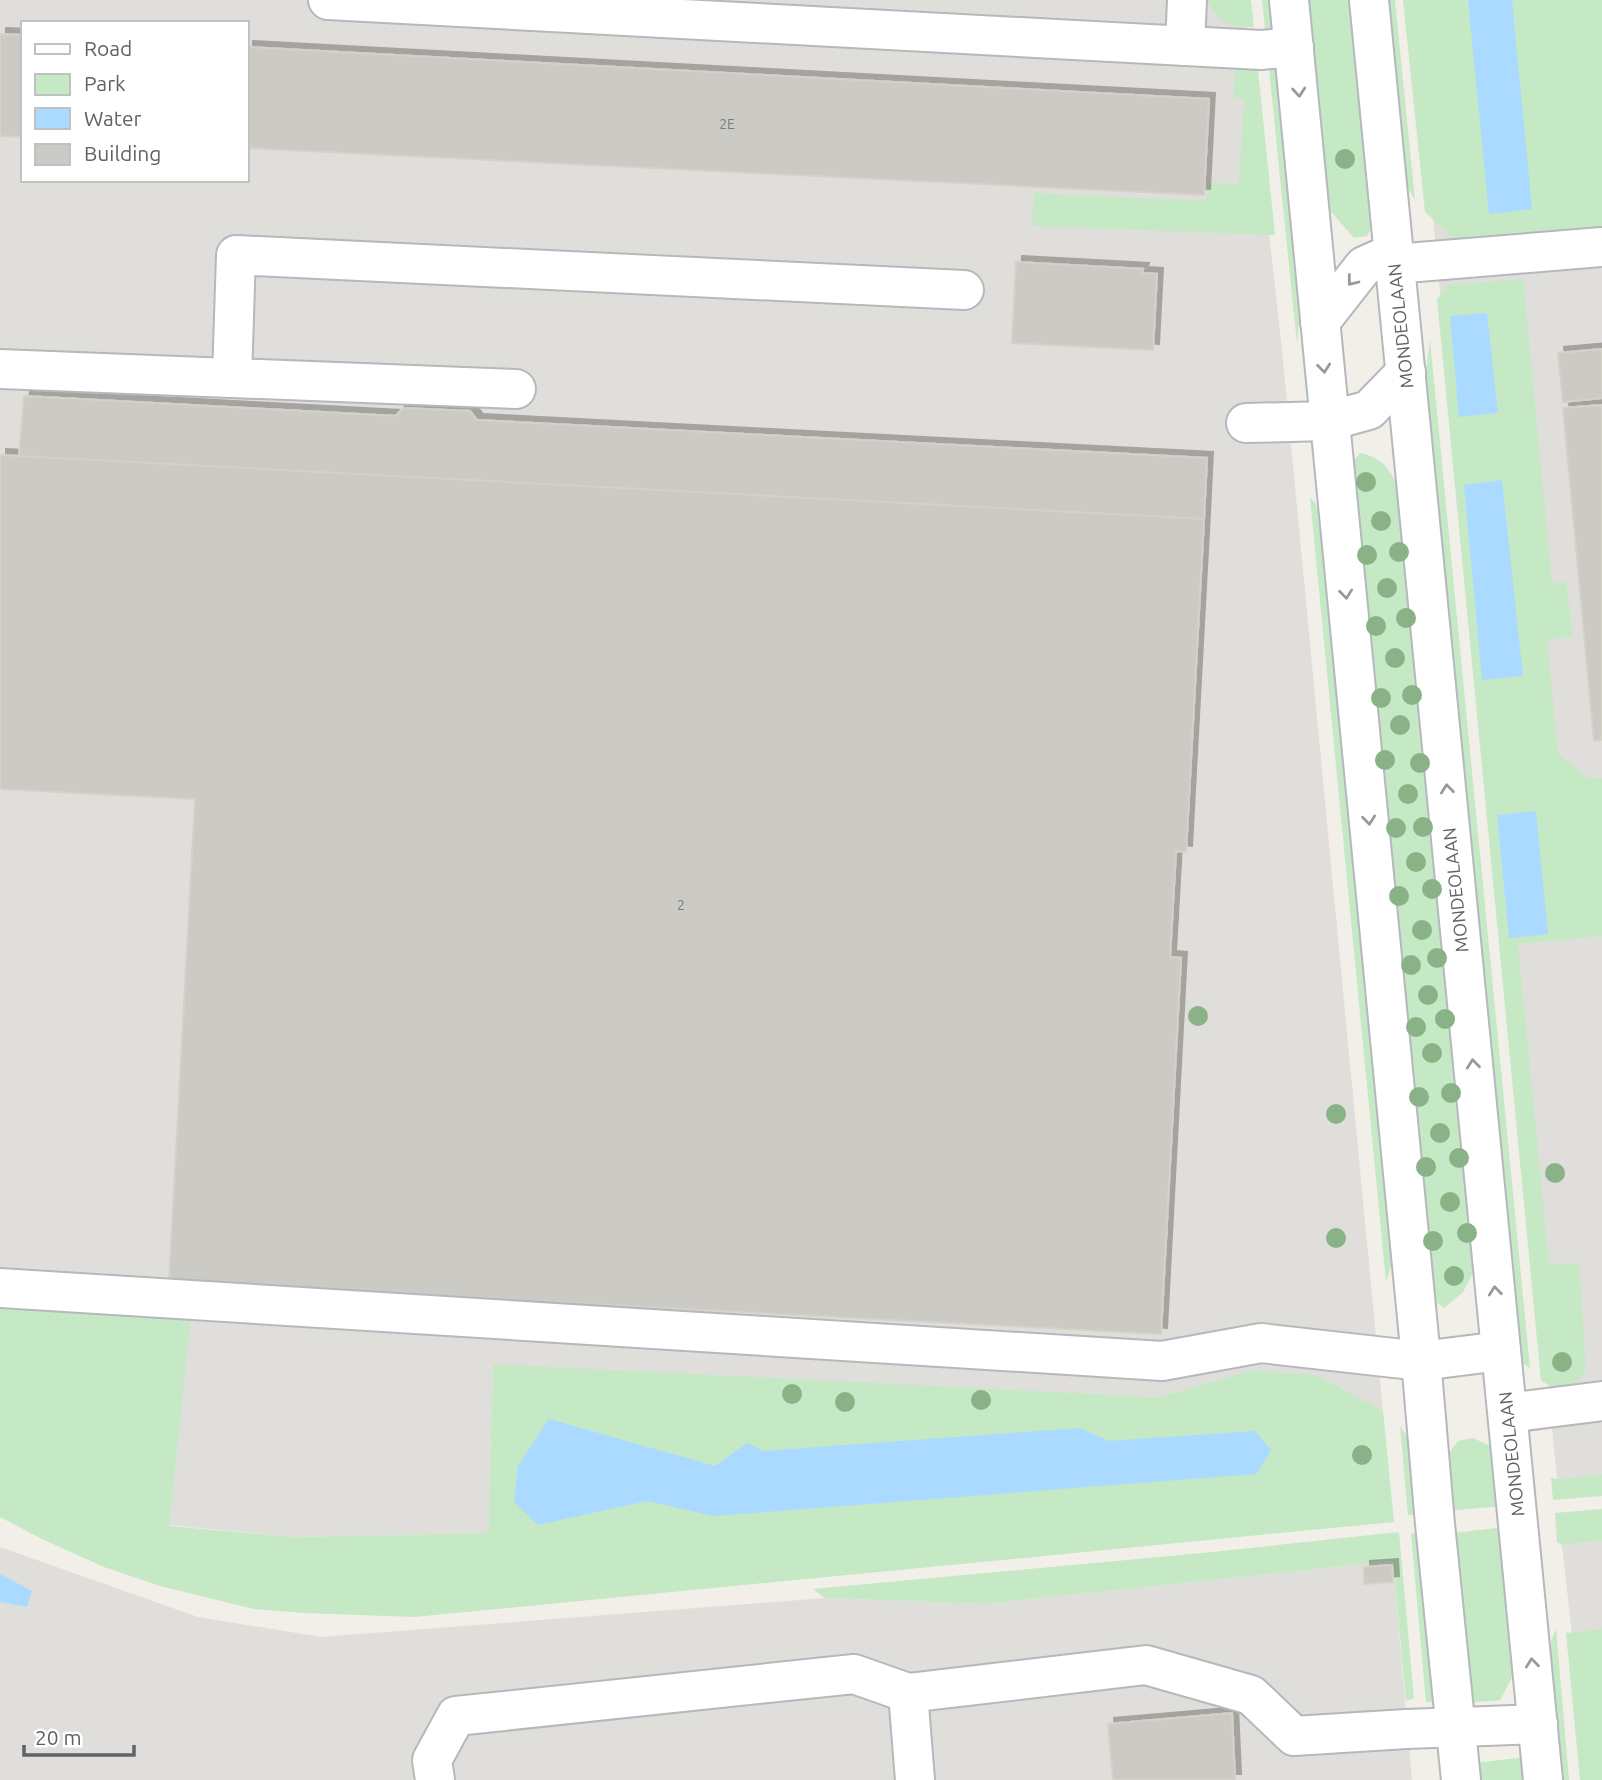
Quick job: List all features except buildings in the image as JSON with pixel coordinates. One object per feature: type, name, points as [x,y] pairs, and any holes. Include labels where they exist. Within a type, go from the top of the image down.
[{"type":"street","points":[[328,0],[563,6],[1185,46],[1261,50],[1294,47]]},
{"type":"street","points":[[1185,46],[1187,0]]},
{"type":"street","points":[[1289,0],[1461,1780]]},
{"type":"street","name":"MONDEOLAAN","points":[[1369,0],[1543,1780]]},
{"type":"street","points":[[1320,322],[1364,266],[1394,258],[1602,247]]},
{"type":"street","points":[[233,379],[236,255],[964,290]]},
{"type":"street","points":[[0,369],[516,390]]},
{"type":"street","points":[[1246,423],[1329,421],[1369,410],[1406,372]]},
{"type":"street","points":[[0,1288],[1162,1361],[1261,1343],[1422,1361],[1501,1351]]},
{"type":"street","points":[[1508,1413],[1602,1401]]},
{"type":"street","points":[[435,1780],[432,1760],[456,1716],[854,1674],[908,1693],[1146,1665],[1251,1695],[1293,1736],[1538,1724]]},
{"type":"street","points":[[908,1693],[915,1780]]},
{"type":"shaded area","points":[[0,0],[1244,0],[1284,370],[1383,1411],[1317,1375],[1252,1370],[1159,1397],[493,1365],[488,1533],[294,1537],[168,1525],[0,1305]]},
{"type":"shaded area","points":[[1413,0],[1602,0],[1602,1474],[1557,1479],[1452,423]]},
{"type":"shaded area","points":[[1602,1541],[1602,1780],[1588,1780],[1562,1545]]},
{"type":"shaded area","points":[[0,1547],[198,1617],[321,1637],[825,1598],[986,1604],[1393,1561],[1412,1780],[0,1780]]},
{"type":"green space","points":[[1207,0],[1251,0],[1254,27],[1225,22]]},
{"type":"green space","points":[[1262,0],[1274,0],[1302,286],[1297,344]]},
{"type":"green space","points":[[1302,0],[1355,0],[1378,215],[1367,236],[1354,238],[1318,197]]},
{"type":"green space","points":[[1383,0],[1395,0],[1415,200],[1401,176]]},
{"type":"green space","points":[[1403,0],[1602,0],[1602,231],[1549,236],[1454,239],[1425,212]]},
{"type":"green space","points":[[1236,66],[1258,70],[1275,235],[1032,226],[1034,193],[1206,201],[1209,183],[1239,184],[1244,99],[1233,98]]},
{"type":"green space","points":[[1523,279],[1552,583],[1566,582],[1573,636],[1547,640],[1558,754],[1590,779],[1602,778],[1602,936],[1518,944],[1549,1265],[1579,1263],[1586,1368],[1577,1381],[1562,1388],[1541,1381],[1437,299],[1448,285]]},
{"type":"green space","points":[[1430,340],[1530,1368],[1516,1359],[1423,394]]},
{"type":"green space","points":[[1360,453],[1369,455],[1387,468],[1403,497],[1476,1267],[1463,1292],[1444,1308],[1430,1298],[1348,467]]},
{"type":"green space","points":[[1310,497],[1316,504],[1329,557],[1393,1259],[1386,1282]]},
{"type":"green space","points":[[0,1305],[191,1315],[169,1526],[294,1537],[488,1533],[493,1364],[1159,1397],[1252,1370],[1317,1375],[1383,1411],[1394,1522],[414,1617],[254,1609],[160,1586],[104,1567],[0,1517]]},
{"type":"green space","points":[[1400,1426],[1411,1443],[1423,1514],[1408,1515]]},
{"type":"green space","points":[[1473,1438],[1490,1446],[1500,1460],[1502,1506],[1447,1511],[1445,1459],[1458,1441]]},
{"type":"green space","points":[[1602,1474],[1602,1496],[1553,1500],[1551,1478]]},
{"type":"green space","points":[[1602,1509],[1602,1541],[1562,1545],[1557,1542],[1555,1513]]},
{"type":"green space","points":[[1505,1527],[1518,1666],[1500,1700],[1469,1703],[1454,1533]]},
{"type":"green space","points":[[1399,1532],[1414,1698],[1406,1701],[1393,1561],[986,1604],[825,1598],[813,1589],[1213,1552]]},
{"type":"green space","points":[[1423,1532],[1441,1701],[1426,1702],[1411,1534]]},
{"type":"green space","points":[[1556,1628],[1569,1780],[1556,1780],[1547,1653]]},
{"type":"green space","points":[[1602,1629],[1602,1780],[1580,1780],[1566,1633]]},
{"type":"green space","points":[[1527,1757],[1529,1780],[1477,1780],[1475,1763]]},
{"type":"water","points":[[1468,0],[1512,0],[1532,209],[1489,214]]},
{"type":"water","points":[[1487,313],[1498,413],[1459,417],[1450,316]]},
{"type":"water","points":[[1502,480],[1523,676],[1482,680],[1464,485]]},
{"type":"water","points":[[1536,811],[1548,934],[1509,938],[1497,815]]},
{"type":"water","points":[[549,1419],[715,1466],[747,1443],[763,1451],[1080,1428],[1109,1441],[1255,1431],[1271,1450],[1256,1474],[714,1516],[647,1501],[538,1525],[514,1502],[518,1466]]},
{"type":"water","points":[[0,1574],[32,1591],[27,1607],[0,1602]]}]
